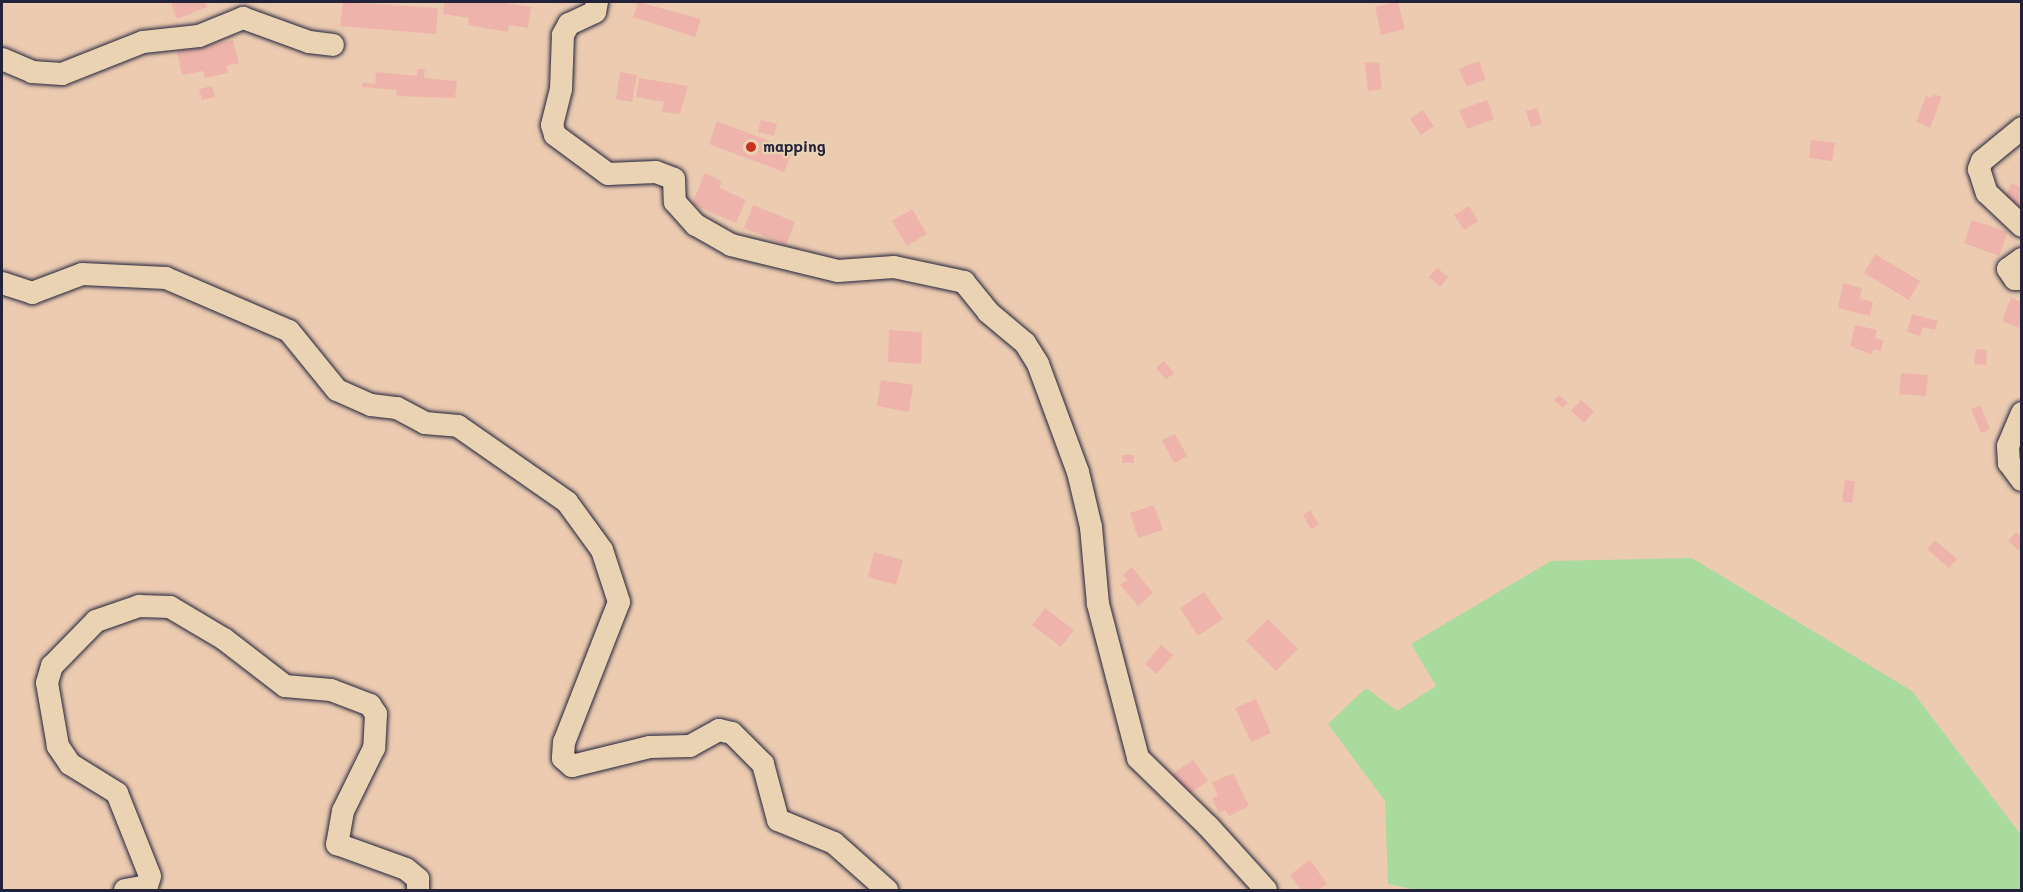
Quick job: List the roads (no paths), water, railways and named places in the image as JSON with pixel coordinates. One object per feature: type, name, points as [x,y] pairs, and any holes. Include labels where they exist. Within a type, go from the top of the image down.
[{"type":"street","points":[[597,2],[595,12],[569,24],[562,35],[561,89],[552,125],[555,135],[608,174],[656,172],[674,179],[675,202],[696,225],[731,245],[838,271],[894,267],[964,282],[988,312],[1025,343],[1038,364],[1078,472],[1091,527],[1098,604],[1138,758],[1208,826],[1266,891]]},
{"type":"street","points":[[2,59],[32,72],[62,74],[143,42],[199,36],[243,18],[309,42],[333,45]]},
{"type":"street","points":[[2022,128],[1982,161],[1979,169],[1987,193],[2022,226]]},
{"type":"street","points":[[2022,259],[2008,269],[2014,279],[2022,279]]},
{"type":"street","points":[[2,282],[32,293],[82,274],[166,278],[289,332],[337,390],[371,405],[397,408],[425,423],[458,426],[567,502],[602,550],[620,602],[564,742],[563,758],[572,766],[651,747],[690,746],[719,730],[732,733],[763,764],[778,820],[834,843],[887,891]]},
{"type":"street","points":[[2022,413],[2008,446],[2009,463],[2022,480]]},
{"type":"street","points":[[125,891],[147,886],[150,876],[117,794],[70,764],[58,747],[47,683],[52,666],[96,621],[139,606],[170,607],[224,639],[285,686],[331,690],[370,705],[376,714],[374,748],[343,811],[337,844],[406,869],[418,879],[418,891]]},
{"type":"place","name":"mapping","points":[[751,147]]}]
